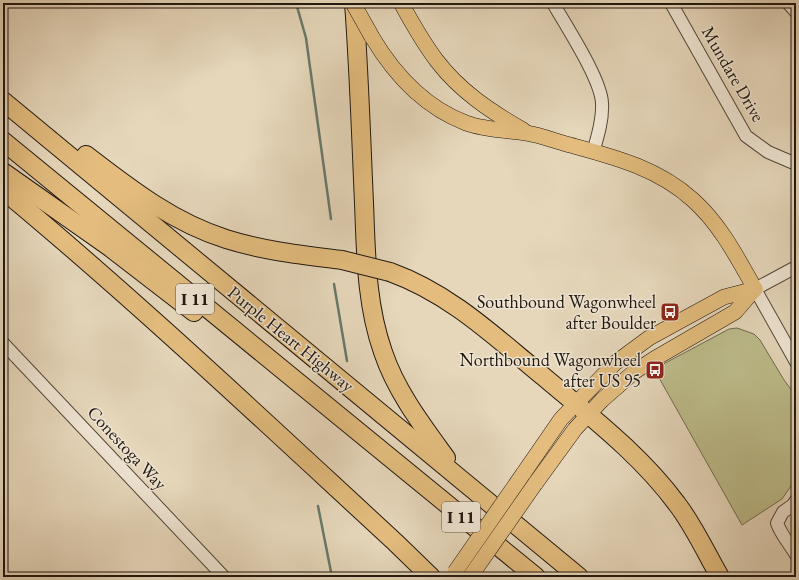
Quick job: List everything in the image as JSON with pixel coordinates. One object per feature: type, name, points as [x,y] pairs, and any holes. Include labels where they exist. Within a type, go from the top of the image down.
[{"type":"highway","points":[[354,3],[367,271],[372,316],[383,352],[404,396],[462,480]]},
{"type":"highway","points":[[3,91],[125,185],[146,200],[179,219],[224,238],[249,245],[275,251],[342,260],[390,272],[424,287],[466,313],[582,408],[655,478],[678,504],[720,577]]},
{"type":"highway","name":"Purple Heart Highway","points":[[3,101],[579,577]]},
{"type":"highway","name":"Purple Heart Highway","points":[[3,141],[536,577]]},
{"type":"highway","points":[[3,172],[111,248],[166,291],[387,456]]},
{"type":"highway","points":[[3,190],[158,322],[431,577]]},
{"type":"main road","points":[[354,3],[372,37],[386,59],[399,75],[414,90],[446,114],[467,124],[497,130],[527,133],[632,163],[654,173],[692,199],[708,214],[723,234],[755,289]]},
{"type":"main road","points":[[401,3],[436,60],[448,74],[483,106],[527,133]]},
{"type":"main road","points":[[470,577],[575,429],[582,408],[615,363],[649,338],[724,297],[755,289]]},
{"type":"main road","points":[[453,575],[561,419],[582,408],[634,372],[686,339],[735,312],[755,289]]},
{"type":"street","points":[[553,3],[599,86],[602,102],[602,116],[593,152]]},
{"type":"street","name":"Mundare Drive","points":[[671,3],[746,136],[768,152],[796,164]]},
{"type":"street","points":[[788,3],[796,12]]},
{"type":"street","points":[[796,267],[755,289],[796,362]]},
{"type":"street","name":"Conestoga Way","points":[[3,343],[224,577]]},
{"type":"street","points":[[796,500],[793,505],[783,512],[777,522],[780,532],[788,541],[796,555]]},
{"type":"shaded area","points":[[737,328],[754,334],[760,340],[784,380],[796,396],[796,479],[782,499],[742,525],[654,369],[729,329]]},
{"type":"waterway","points":[[296,3],[306,38],[331,219]]},
{"type":"waterway","points":[[334,284],[347,361]]},
{"type":"waterway","points":[[318,506],[332,577]]},
{"type":"place","name":"Southbound Wagonwheel after Boulder","points":[[670,312]]},
{"type":"place","name":"Northbound Wagonwheel after US 95","points":[[655,370]]}]
